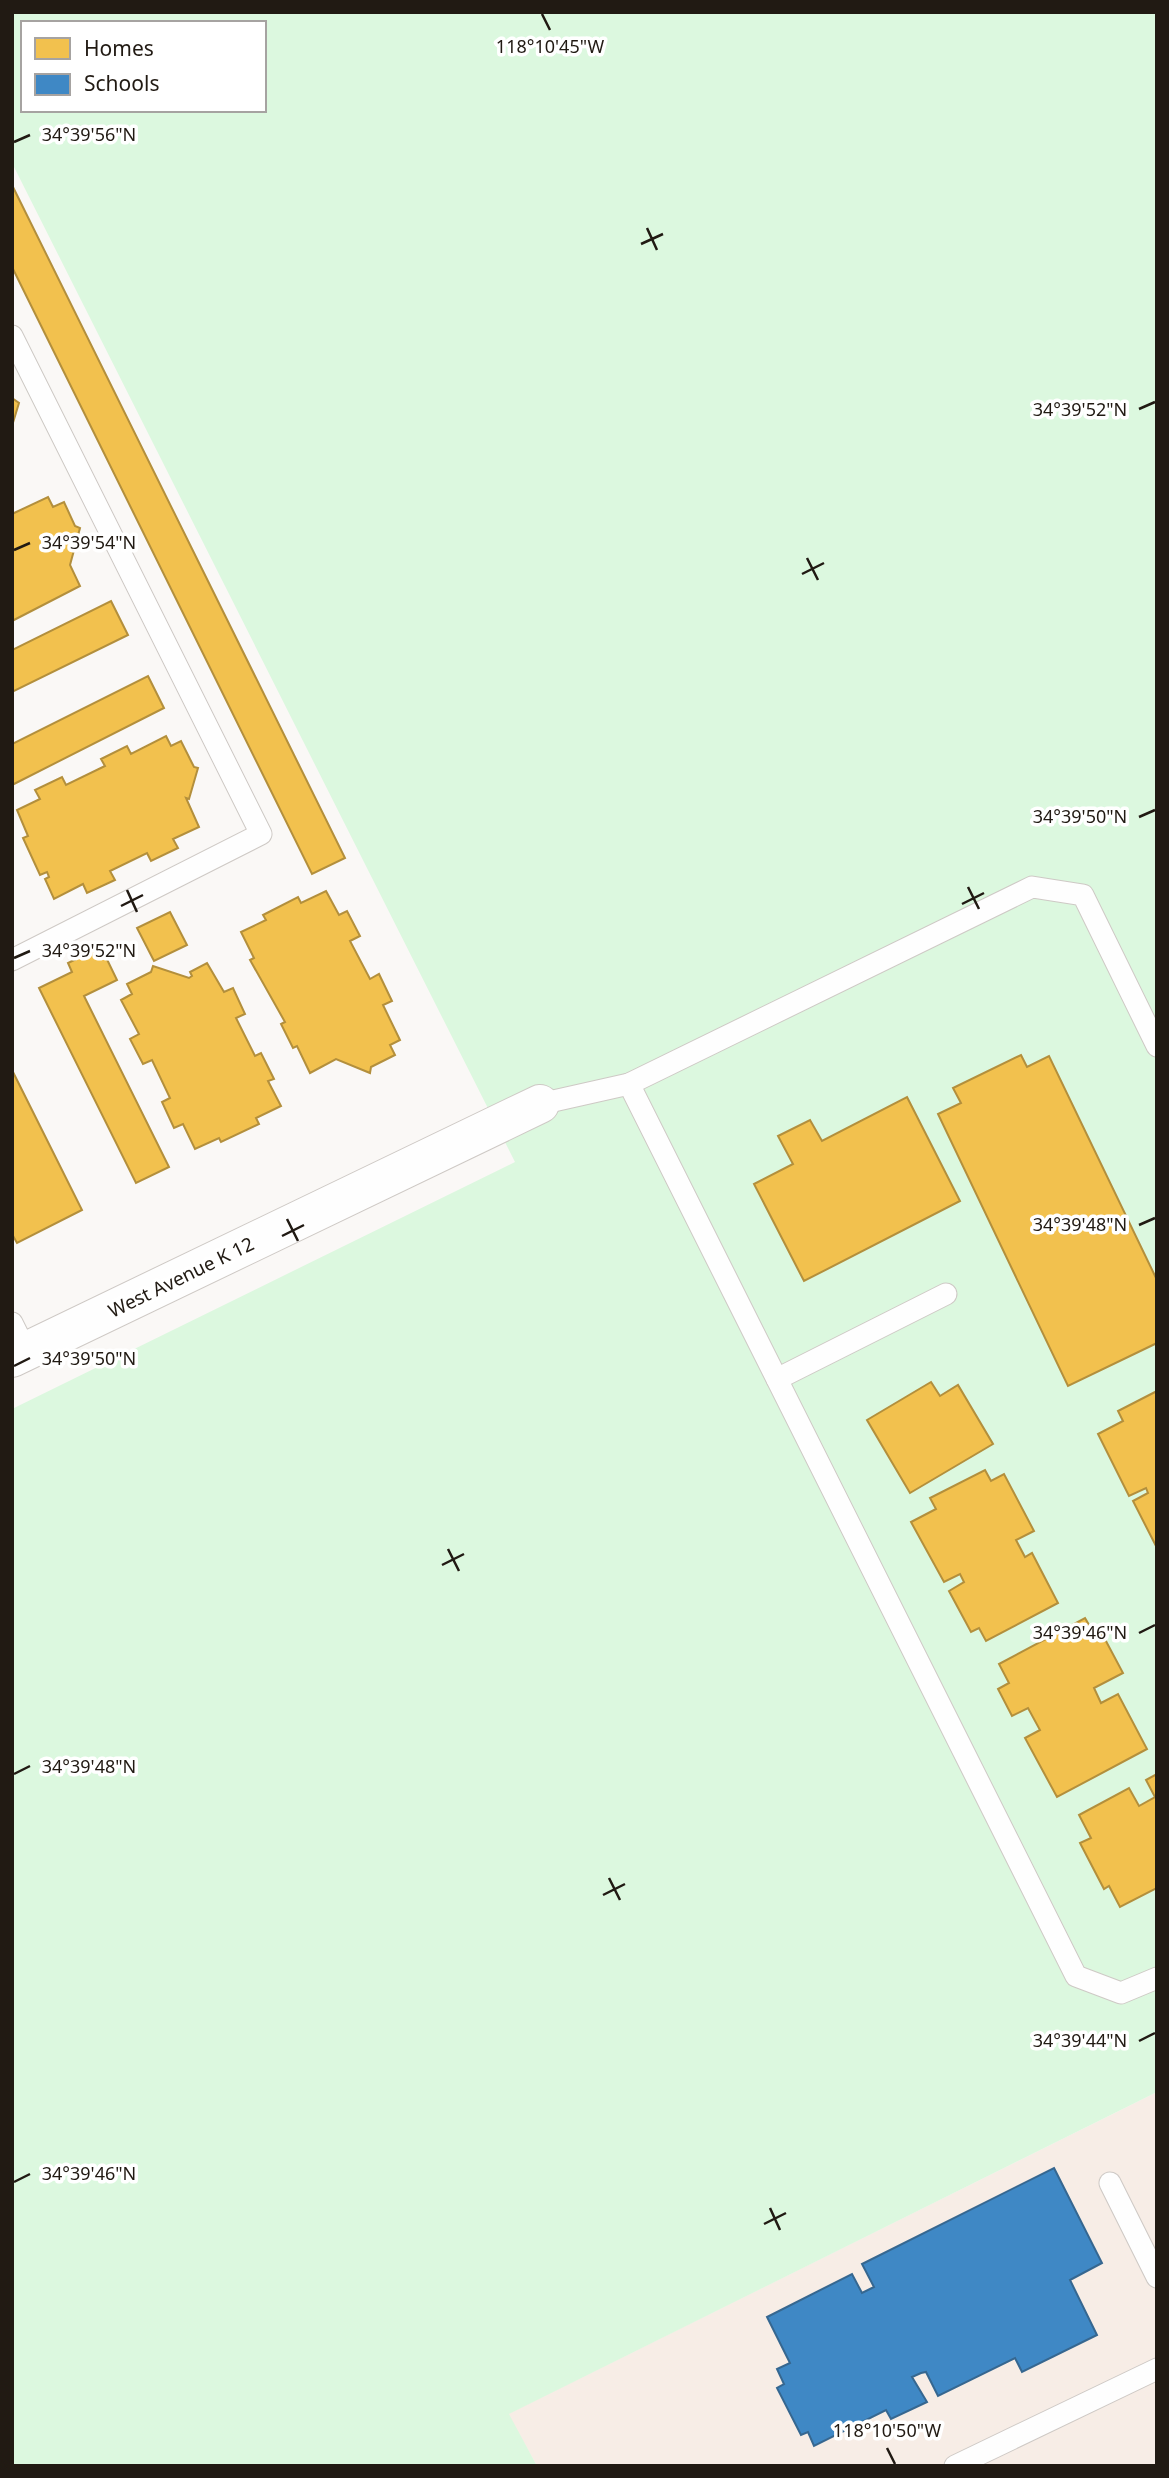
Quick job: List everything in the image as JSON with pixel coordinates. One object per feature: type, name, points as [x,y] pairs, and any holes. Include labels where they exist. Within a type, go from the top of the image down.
[{"type":"street","name":"West Avenue K 12","points":[[17,1344],[540,1104]]},
{"type":"lane","points":[[12,335],[261,834],[12,960]]},
{"type":"lane","points":[[540,1104],[629,1084],[1032,887],[1083,895],[1157,1046]]},
{"type":"lane","points":[[629,1084],[1076,1976],[1121,1993],[1157,1978]]},
{"type":"lane","points":[[777,1379],[946,1294]]},
{"type":"lane","points":[[1110,2183],[1157,2277]]},
{"type":"lane","points":[[955,2466],[1157,2369]]},
{"type":"shaded area","points":[[1157,2092],[1157,2466],[537,2466],[508,2414]]},
{"type":"green space","points":[[12,12],[1157,12],[1157,2092],[509,2414],[537,2466],[12,2466],[12,1409],[515,1162],[12,163]]},
{"type":"building: Homes","points":[[12,185],[345,858],[312,874],[12,267]]},
{"type":"building: Homes","points":[[12,398],[19,403],[12,426]]},
{"type":"building: Homes","points":[[48,497],[53,507],[64,502],[75,526],[80,528],[70,565],[80,586],[12,621],[12,514]]},
{"type":"building: Homes","points":[[111,601],[128,635],[12,692],[12,650]]},
{"type":"building: Homes","points":[[148,676],[164,708],[12,785],[12,744]]},
{"type":"building: Homes","points":[[166,736],[171,746],[181,741],[194,767],[198,768],[189,799],[186,798],[199,827],[173,839],[178,848],[151,861],[147,853],[110,871],[115,880],[87,893],[83,884],[54,899],[45,879],[49,877],[47,872],[40,875],[23,838],[28,836],[17,810],[40,799],[35,790],[62,777],[66,785],[105,766],[101,759],[127,746],[131,754]]},
{"type":"building: Homes","points":[[326,891],[339,915],[347,911],[360,936],[350,941],[370,979],[379,974],[392,1001],[383,1005],[400,1040],[390,1045],[395,1055],[371,1067],[370,1073],[336,1059],[310,1073],[297,1046],[293,1048],[281,1024],[285,1022],[250,960],[254,958],[241,932],[266,920],[263,915],[298,897],[301,903]]},
{"type":"building: Homes","points":[[170,912],[187,945],[154,961],[137,928]]},
{"type":"building: Homes","points":[[101,947],[117,980],[84,996],[169,1167],[136,1183],[39,988],[72,972],[68,963]]},
{"type":"building: Homes","points":[[207,963],[224,992],[233,988],[245,1014],[236,1018],[255,1056],[261,1053],[274,1079],[268,1081],[281,1106],[256,1118],[259,1124],[221,1142],[219,1138],[195,1149],[183,1124],[174,1128],[162,1102],[170,1098],[152,1060],[143,1064],[130,1039],[139,1034],[121,1000],[132,994],[127,984],[151,972],[153,966],[189,978],[192,976],[190,972]]},
{"type":"building: Homes","points":[[1021,1055],[1027,1067],[1049,1056],[1157,1280],[1157,1343],[1068,1386],[938,1114],[961,1103],[953,1088]]},
{"type":"building: Homes","points":[[12,1070],[82,1210],[17,1243],[12,1234]]},
{"type":"building: Homes","points":[[907,1097],[960,1201],[804,1281],[754,1184],[793,1164],[778,1136],[810,1120],[822,1141]]},
{"type":"building: Homes","points":[[931,1382],[940,1396],[958,1385],[993,1444],[910,1493],[867,1420]]},
{"type":"building: Homes","points":[[1157,1391],[1157,1548],[1133,1501],[1148,1493],[1146,1488],[1129,1496],[1098,1434],[1123,1421],[1118,1411]]},
{"type":"building: Homes","points":[[985,1470],[991,1481],[1004,1474],[1034,1531],[1016,1540],[1025,1557],[1032,1553],[1058,1603],[986,1641],[979,1628],[971,1632],[949,1591],[964,1582],[960,1574],[944,1582],[911,1522],[936,1509],[930,1498]]},
{"type":"building: Homes","points":[[1085,1618],[1092,1630],[1099,1628],[1123,1673],[1094,1688],[1101,1703],[1118,1694],[1147,1749],[1057,1797],[1025,1738],[1040,1730],[1028,1708],[1012,1716],[998,1689],[1009,1683],[999,1664]]},
{"type":"building: Homes","points":[[1157,1774],[1157,1888],[1120,1907],[1109,1886],[1104,1889],[1080,1843],[1091,1838],[1079,1815],[1129,1788],[1139,1806],[1155,1797],[1146,1780]]},
{"type":"building: Schools","points":[[1054,2168],[1102,2263],[1070,2280],[1097,2335],[1022,2372],[1015,2358],[938,2396],[926,2372],[921,2373],[912,2377],[927,2402],[891,2419],[886,2410],[814,2446],[808,2432],[801,2435],[777,2388],[784,2384],[777,2369],[790,2363],[767,2317],[852,2274],[862,2293],[874,2287],[862,2264]]}]
